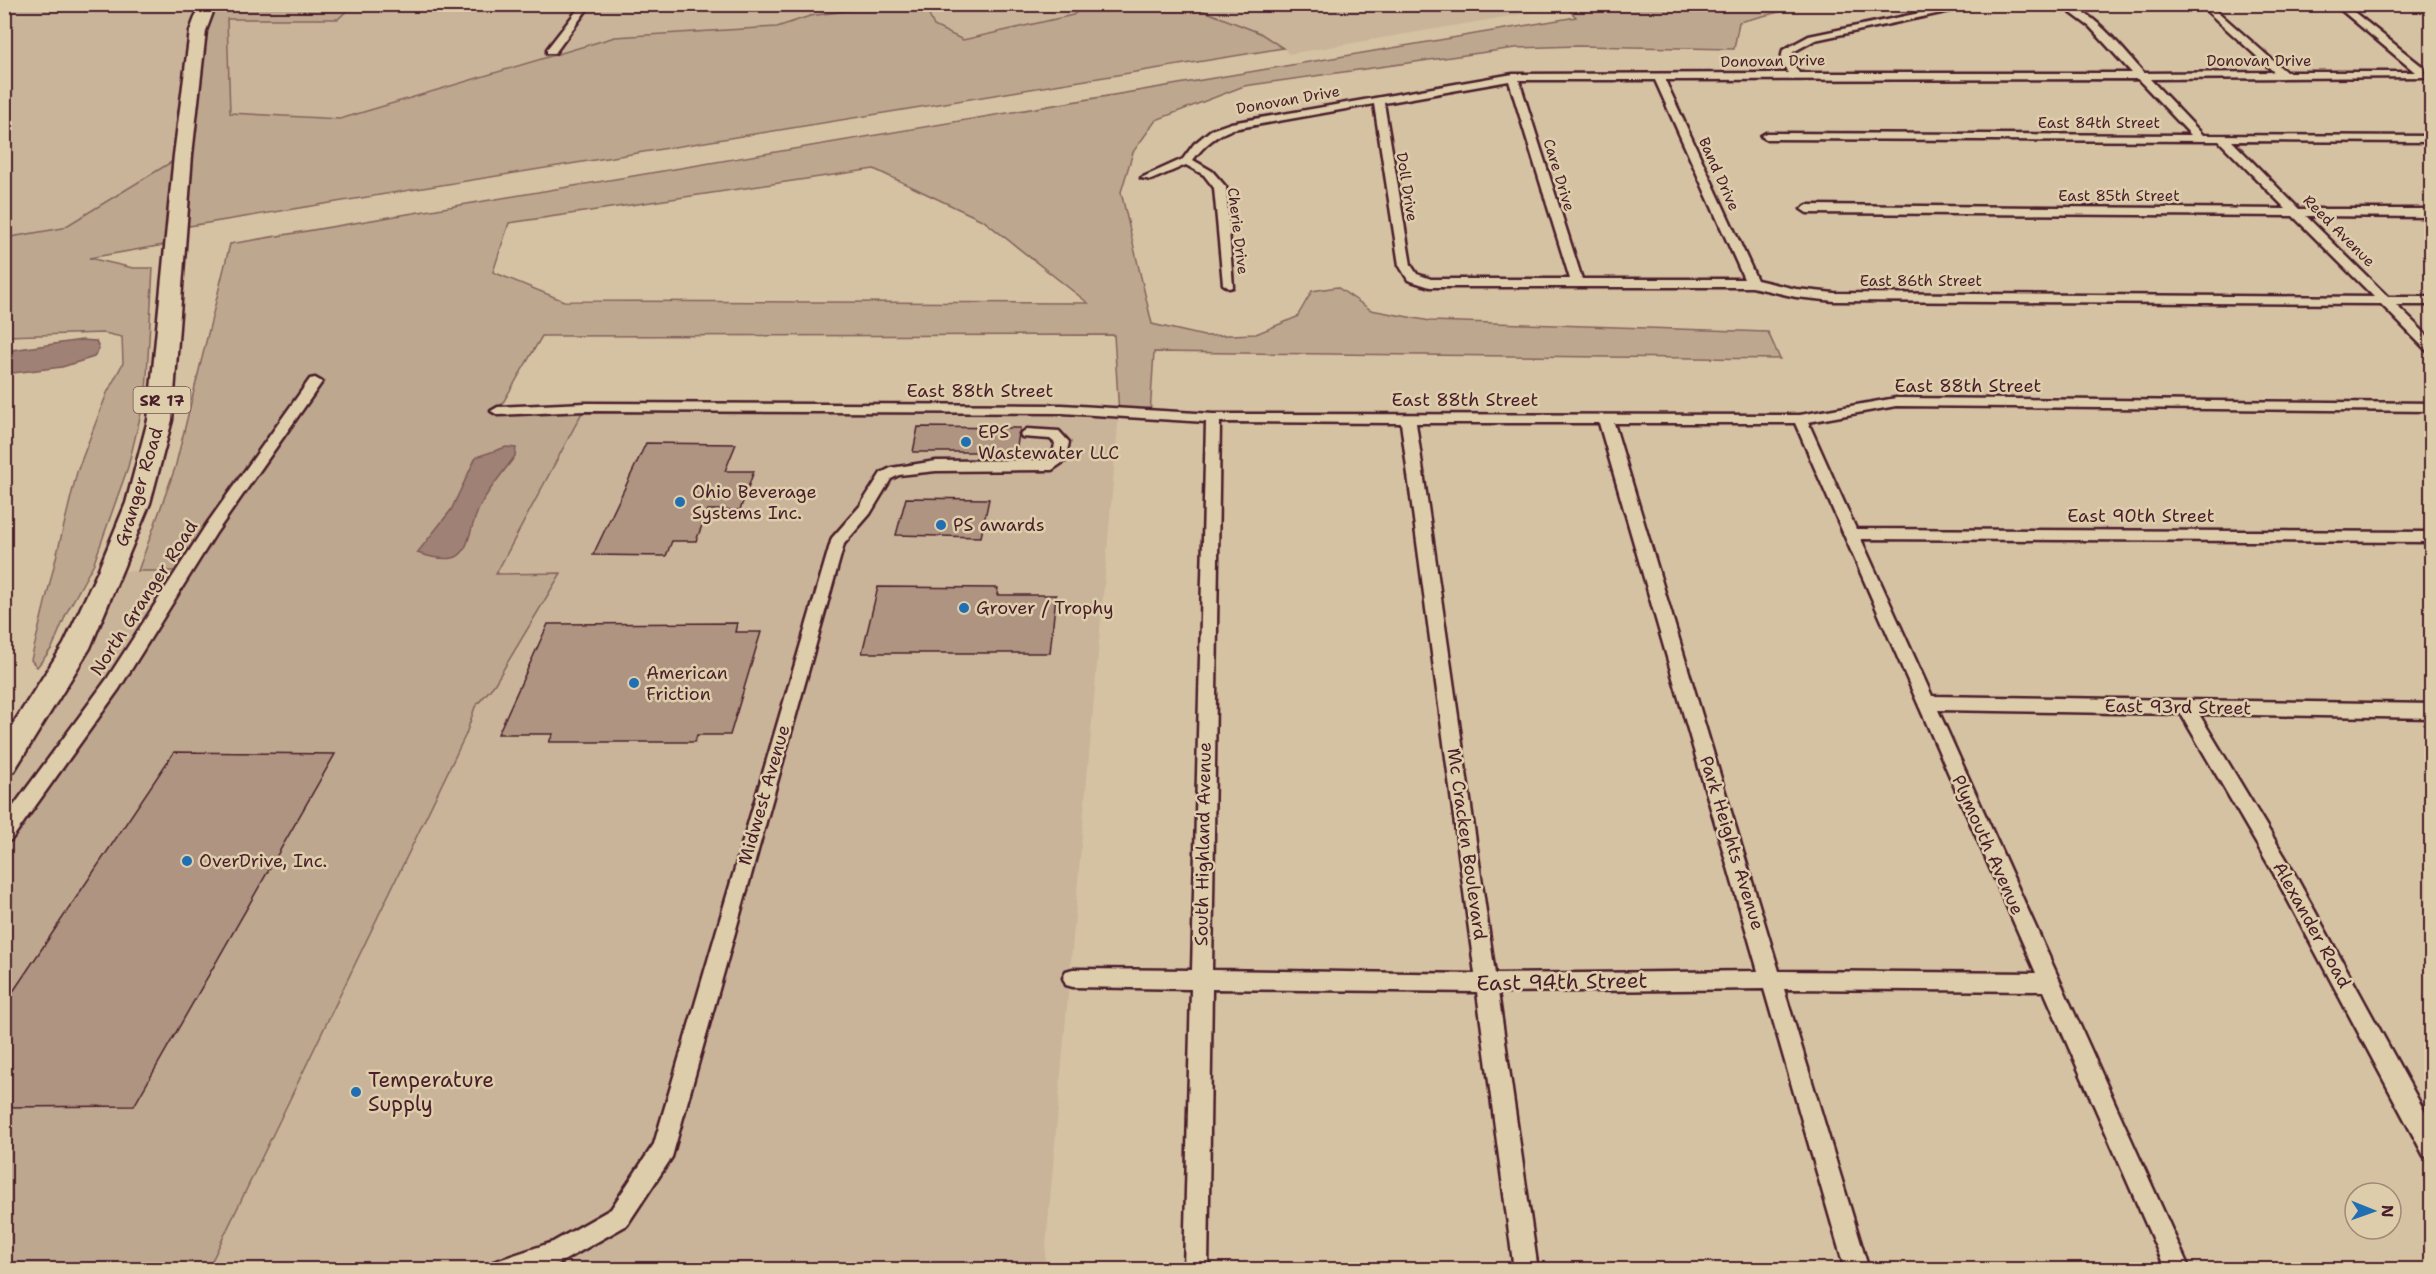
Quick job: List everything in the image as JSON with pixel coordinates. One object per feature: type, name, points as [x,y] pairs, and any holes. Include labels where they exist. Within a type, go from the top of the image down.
[{"type":"main road","name":"Granger Road","points":[[4,764],[76,648],[111,571],[138,503],[158,430],[183,155],[198,31],[208,4]]},
{"type":"street","points":[[551,51],[587,4]]},
{"type":"street","points":[[1795,76],[1786,60],[1788,50],[1812,38],[1979,4]]},
{"type":"street","points":[[2063,4],[2093,25],[2201,139]]},
{"type":"street","points":[[2203,4],[2284,76]]},
{"type":"street","name":"Donovan Drive","points":[[1147,178],[1187,160],[1198,146],[1215,132],[1231,126],[1514,76],[1659,78],[2421,75],[2420,69],[2338,4]]},
{"type":"street","name":"Care Drive","points":[[1514,76],[1577,282]]},
{"type":"street","name":"Band Drive","points":[[1659,78],[1752,283]]},
{"type":"street","name":"Doll Drive","points":[[1378,99],[1405,265],[1412,277]]},
{"type":"street","name":"East 84th Street","points":[[1766,136],[2432,139]]},
{"type":"street","name":"Reed Avenue","points":[[2223,139],[2432,348]]},
{"type":"street","name":"Cherie Drive","points":[[1187,160],[1208,173],[1220,187],[1229,284]]},
{"type":"street","name":"East 85th Street","points":[[1807,209],[2432,213]]},
{"type":"street","name":"East 86th Street","points":[[1412,277],[1430,283],[1752,283],[1796,293],[1834,297],[2432,301]]},
{"type":"street","name":"North Granger Road","points":[[4,834],[113,684],[211,529],[315,382]]},
{"type":"street","name":"East 88th Street","points":[[498,411],[585,407],[1051,409],[1213,418],[1800,419],[1896,402],[2432,407]]},
{"type":"street","name":"South Highland Avenue","points":[[1196,1269],[1213,418]]},
{"type":"street","name":"Park Heights Avenue","points":[[1605,418],[1857,1269]]},
{"type":"street","name":"Mc Cracken Boulevard","points":[[1408,419],[1526,1269]]},
{"type":"street","name":"Plymouth Avenue","points":[[1800,419],[1924,703],[2178,1269]]},
{"type":"street","name":"Midwest Avenue","points":[[501,1269],[558,1252],[619,1217],[664,1149],[837,542],[865,510],[886,476],[896,471],[936,466],[1052,465],[1060,458],[1062,441],[1054,434],[1027,434]]},
{"type":"street","name":"East 90th Street","points":[[1850,534],[2432,537]]},
{"type":"street","name":"East 93rd Street","points":[[1924,703],[2432,711]]},
{"type":"street","name":"Alexander Road","points":[[2186,707],[2281,868],[2432,1148]]},
{"type":"street","name":"East 94th Street","points":[[1073,978],[1486,983],[1772,980],[2051,982]]},
{"type":"shaded area","points":[[5,5],[1575,5],[1289,54],[1283,48],[1011,64],[918,19],[615,37],[340,119],[229,113],[227,19],[183,155],[63,228],[5,238],[5,84],[14,71],[5,70]]},
{"type":"shaded area","points":[[208,5],[353,5],[338,19],[227,19],[230,113],[340,119],[615,37],[777,27],[810,16],[881,6],[916,7],[928,13],[934,26],[963,40],[1073,15],[1086,5],[1189,5],[1260,33],[1283,48],[177,228],[175,243],[89,258],[133,268],[153,268],[146,393],[128,467],[94,563],[67,612],[52,648],[37,667],[31,660],[77,472],[107,393],[123,363],[122,337],[104,333],[5,336],[5,238],[63,228],[183,155]]},
{"type":"shaded area","points":[[1807,5],[1739,22],[1734,49],[1577,46],[1515,48],[1244,86],[1156,120],[1133,152],[1121,192],[1152,324],[1204,336],[1256,334],[1297,317],[1312,291],[1337,287],[1371,310],[1430,321],[1768,332],[1780,359],[1154,352],[1150,415],[1119,414],[1114,335],[542,336],[498,411],[585,407],[496,574],[561,573],[494,685],[475,707],[466,734],[208,1269],[5,1270],[5,834],[183,571],[138,571],[175,468],[230,244],[1576,17],[1565,6]],"holes":[[[874,169],[984,221],[1088,303],[564,301],[493,272],[509,223]]]},
{"type":"shaded area","points":[[82,340],[96,341],[99,348],[94,357],[62,367],[5,374],[5,351]]},
{"type":"shaded area","points":[[1062,409],[1119,414],[1044,1269],[5,1270],[5,763],[111,571],[184,571],[498,410]]},
{"type":"shaded area","points":[[506,447],[516,448],[515,456],[480,506],[464,550],[458,556],[449,559],[417,553],[451,510],[476,457]]},
{"type":"building","name":"EPS Wastewater LLC","points":[[918,427],[1020,428],[1016,452],[913,452]]},
{"type":"building","name":"Ohio Beverage Systems Inc.","points":[[646,443],[736,444],[725,471],[754,471],[740,510],[708,510],[696,541],[672,541],[666,556],[593,555]]},
{"type":"building","name":"PS awards","points":[[906,498],[989,499],[981,537],[896,535]]},
{"type":"building","name":"Grover / Trophy","points":[[878,587],[998,588],[997,595],[1056,595],[1050,653],[862,653]]},
{"type":"building","name":"American Friction","points":[[737,623],[735,632],[761,632],[730,735],[697,735],[695,742],[549,742],[553,734],[498,734],[548,624]]},
{"type":"building","name":"OverDrive, Inc.","points":[[174,752],[335,754],[134,1106],[4,1107],[4,1005]]},
{"type":"place","name":"EPS Wastewater LLC","points":[[966,442]]},
{"type":"place","name":"Ohio Beverage Systems Inc.","points":[[680,502]]},
{"type":"place","name":"PS awards","points":[[941,525]]},
{"type":"place","name":"Grover / Trophy","points":[[964,608]]},
{"type":"place","name":"American Friction","points":[[634,683]]},
{"type":"place","name":"OverDrive, Inc.","points":[[187,861]]},
{"type":"place","name":"Temperature Supply","points":[[356,1092]]}]
